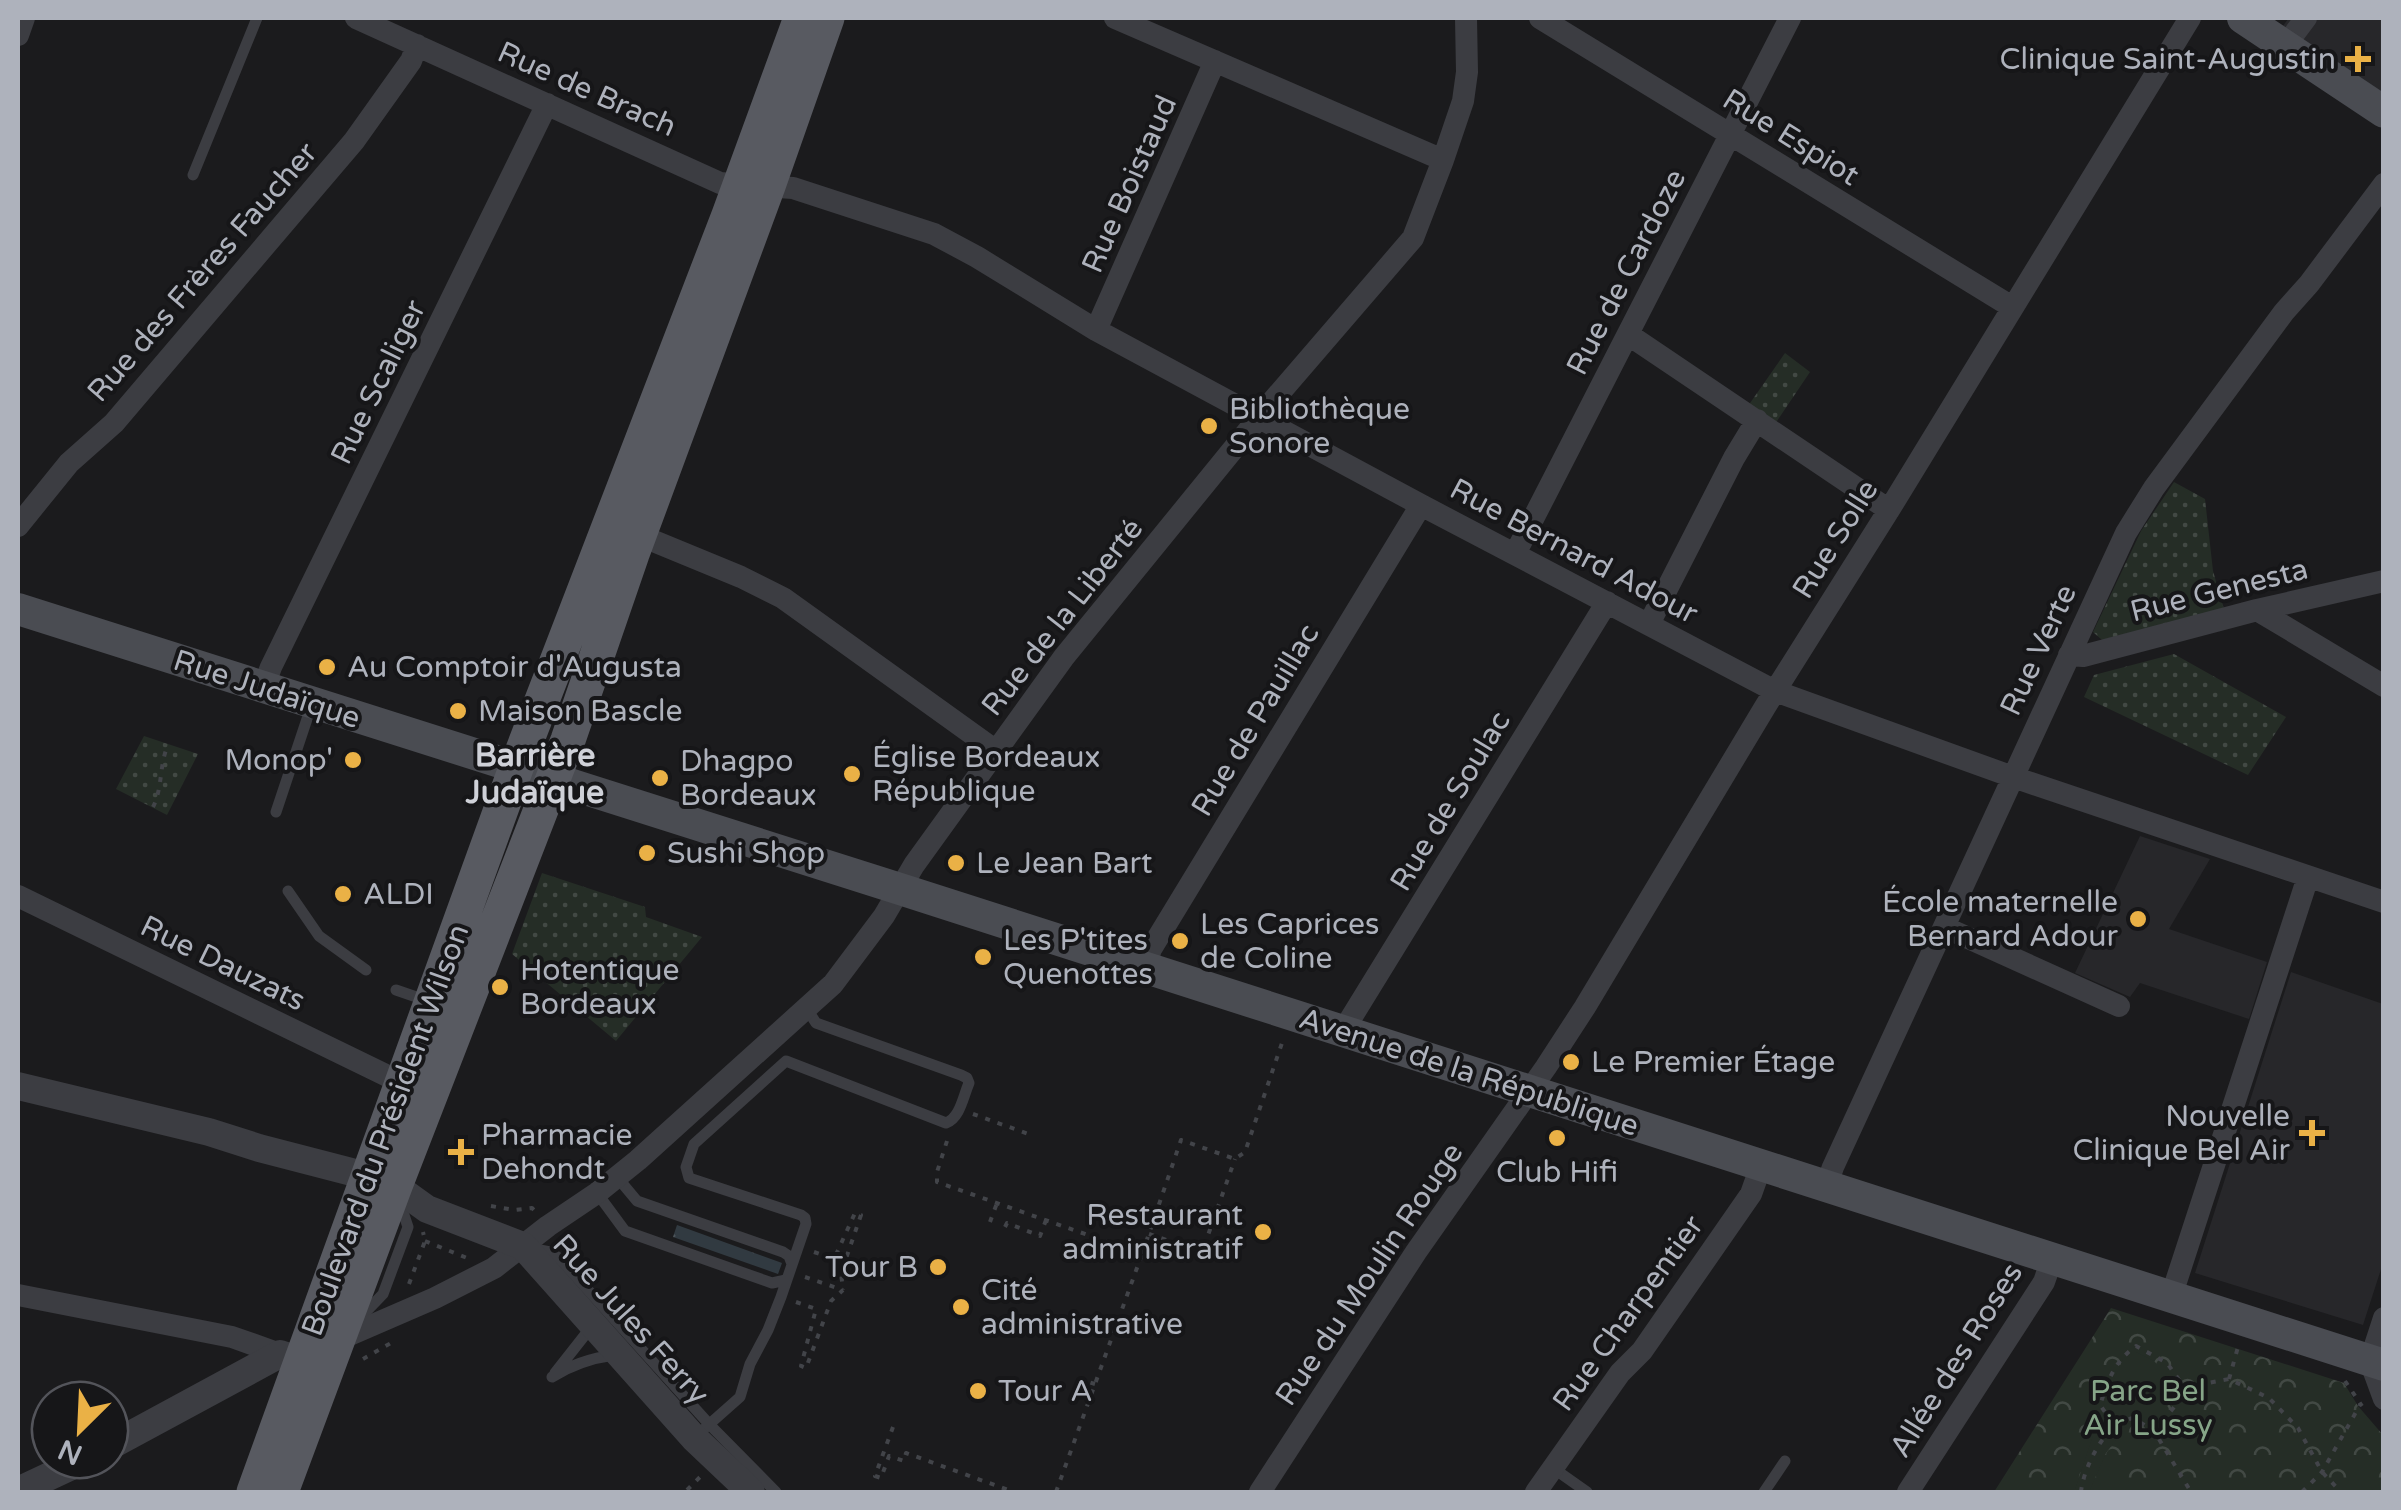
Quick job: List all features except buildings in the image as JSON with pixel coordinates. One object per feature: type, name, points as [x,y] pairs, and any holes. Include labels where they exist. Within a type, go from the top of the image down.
[{"type":"main road","name":"Boulevard du Président Wilson","points":[[254,1492],[290,1358],[381,1181],[553,780],[639,535],[754,185],[800,18]]},
{"type":"main road","name":"Boulevard du Président Wilson","points":[[281,1492],[347,1350],[402,1083],[516,768],[754,185],[827,18]]},
{"type":"main road","points":[[2243,18],[2384,112]]},
{"type":"main road","name":"Rue Judaïque","points":[[18,609],[516,768]]},
{"type":"main road","points":[[516,768],[553,780]]},
{"type":"main road","name":"Avenue de la République","points":[[553,780],[2376,1363]]},
{"type":"street","points":[[18,35],[24,18]]},
{"type":"street","name":"Rue de Brach","points":[[356,18],[720,183],[754,185]]},
{"type":"street","points":[[1115,18],[1444,160]]},
{"type":"street","name":"Rue de la Liberté","points":[[347,1350],[483,1274],[598,1193],[833,984],[1105,604],[1414,238],[1462,101],[1467,72],[1466,18]]},
{"type":"street","name":"Rue Espiot","points":[[1540,18],[2012,306]]},
{"type":"street","name":"Rue de Cardoze","points":[[1515,554],[1790,18]]},
{"type":"street","name":"Rue Solle","points":[[1529,1091],[1585,1007],[2190,18]]},
{"type":"street","points":[[2284,46],[2306,18]]},
{"type":"street","name":"Rue des Frères Faucher","points":[[18,526],[69,463],[114,423],[354,140],[411,61],[418,45]]},
{"type":"street","name":"Rue Boistaud","points":[[1096,330],[1215,61]]},
{"type":"street","name":"Rue Scaliger","points":[[263,688],[547,104]]},
{"type":"street","name":"Rue Verte","points":[[1826,1187],[2126,533],[2154,488],[2284,312],[2384,184]]},
{"type":"street","name":"Rue Bernard Adour","points":[[754,185],[793,188],[934,234],[1096,330],[1775,691],[2013,777],[2384,902]]},
{"type":"street","points":[[1629,335],[1889,510]]},
{"type":"street","points":[[1649,624],[1734,458],[1758,420]]},
{"type":"street","name":"Rue de Pauillac","points":[[1145,968],[1151,949],[1421,505]]},
{"type":"street","points":[[639,535],[783,598],[996,752]]},
{"type":"street","name":"Rue Genesta","points":[[2069,655],[2083,656],[2384,581]]},
{"type":"street","name":"Rue de Soulac","points":[[1343,1032],[1607,602]]},
{"type":"street","points":[[2257,610],[2384,686]]},
{"type":"street","points":[[2171,1298],[2308,876]]},
{"type":"street","name":"Rue Dauzats","points":[[18,896],[402,1083]]},
{"type":"street","points":[[1944,927],[2120,1006]]},
{"type":"street","name":"Rue Jules Ferry","points":[[18,1086],[209,1132],[381,1181],[427,1208],[523,1246],[618,1354],[702,1431],[751,1492]]},
{"type":"street","name":"Rue du Moulin Rouge","points":[[1260,1492],[1416,1252],[1529,1091]]},
{"type":"street","name":"Rue Charpentier","points":[[1536,1492],[1620,1373],[1642,1351],[1751,1194],[1761,1166]]},
{"type":"street","name":"Allée des Roses","points":[[1908,1492],[2046,1280],[2052,1259]]},
{"type":"street","points":[[18,1295],[215,1333],[290,1358]]},
{"type":"street","points":[[2371,1406],[2384,1318]]},
{"type":"street","points":[[130,1436],[290,1358],[347,1350]]},
{"type":"street","points":[[18,1492],[43,1480]]},
{"type":"lane","points":[[193,175],[256,18]]},
{"type":"lane","points":[[276,812],[312,703]]},
{"type":"lane","points":[[288,891],[318,936],[366,970]]},
{"type":"lane","points":[[396,990],[432,1002]]},
{"type":"lane","points":[[702,1431],[740,1397],[806,1224],[805,1218],[689,1178],[686,1173],[694,1144],[786,1061],[946,1124],[957,1113],[969,1083],[967,1078],[816,1023],[807,1009]]},
{"type":"lane","points":[[617,1177],[637,1201],[783,1252],[792,1264]]},
{"type":"lane","points":[[598,1193],[626,1231],[772,1283],[786,1280]]},
{"type":"lane","points":[[523,1246],[559,1258],[702,1431],[776,1492]]},
{"type":"lane","points":[[592,1326],[552,1377],[599,1356],[618,1354]]},
{"type":"lane","points":[[1764,1492],[1785,1461]]},
{"type":"lane","points":[[1553,1468],[1587,1492]]},
{"type":"path","points":[[153,807],[168,744]]},
{"type":"path","points":[[1149,1234],[1205,1253],[1235,1159],[1246,1152],[1284,1035]]},
{"type":"path","points":[[1034,1136],[957,1113],[937,1182],[1142,1254]]},
{"type":"path","points":[[1056,1492],[1181,1140],[1235,1159]]},
{"type":"path","points":[[990,1222],[998,1203]]},
{"type":"path","points":[[1005,1227],[1007,1223],[1040,1236],[1046,1220]]},
{"type":"path","points":[[840,1273],[844,1290]]},
{"type":"path","points":[[818,1281],[844,1290]]},
{"type":"path","points":[[832,1301],[844,1290]]},
{"type":"path","points":[[347,1350],[361,1354],[393,1337]]},
{"type":"path","points":[[2081,1492],[2082,1481],[2112,1422],[2100,1405],[2119,1359],[2136,1346],[2167,1363],[2188,1391]]},
{"type":"path","points":[[2229,1379],[2238,1347]]},
{"type":"path","points":[[2302,1492],[2322,1472],[2371,1406],[2345,1381],[2332,1377]]},
{"type":"path","points":[[1078,1379],[1095,1384]]},
{"type":"path","points":[[2154,1431],[2192,1386],[2229,1379],[2268,1398],[2298,1428],[2322,1472],[2342,1492]]},
{"type":"path","points":[[2102,1442],[2118,1423],[2132,1418],[2154,1431],[2191,1492]]},
{"type":"path","points":[[893,1427],[875,1476],[881,1478],[889,1456],[904,1461],[906,1454],[1014,1492]]},
{"type":"shaded area","name":"Clinique Saint-Augustin","points":[[2289,18],[2383,18],[2383,93],[2282,27]]},
{"type":"shaded area","name":"École maternelle Bernard Adour","points":[[2140,836],[2210,859],[2169,929],[2267,962],[2249,1019],[2140,983],[2130,997],[2075,973]]},
{"type":"shaded area","name":"Nouvelle Clinique Bel Air","points":[[2291,972],[2383,1004],[2383,1263],[2363,1325],[2195,1273]]},
{"type":"green space","points":[[1785,353],[1810,372],[1775,424],[1748,406]]},
{"type":"green space","points":[[2174,482],[2205,499],[2213,571],[2224,609],[2102,640],[2093,632],[2141,531]]},
{"type":"green space","points":[[2174,654],[2286,717],[2248,775],[2084,697],[2094,675]]},
{"type":"green space","points":[[144,736],[198,754],[167,815],[116,789]]},
{"type":"green space","points":[[542,873],[645,907],[646,917],[702,937],[616,1041],[512,954]]},
{"type":"green space","name":"Parc Bel Air Lussy","points":[[2111,1308],[2344,1383],[2383,1435],[2383,1492],[1994,1492]]},
{"type":"green space","points":[[2134,1351],[2154,1361],[2181,1389],[2152,1425],[2129,1423],[2106,1453],[2089,1492],[2074,1492],[2104,1403],[2123,1359]]},
{"type":"water","points":[[677,1225],[782,1263],[778,1274],[673,1237]]},
{"type":"place","name":"Clinique Saint-Augustin","points":[[2358,59]]},
{"type":"place","name":"Bibliothèque Sonore","points":[[1209,426]]},
{"type":"place","name":"Au Comptoir d'Augusta","points":[[327,667]]},
{"type":"place","name":"Maison Bascle","points":[[458,711]]},
{"type":"place","name":"Monop'","points":[[353,760]]},
{"type":"place","name":"Église Bordeaux République","points":[[852,774]]},
{"type":"place","name":"Dhagpo Bordeaux","points":[[660,778]]},
{"type":"place","name":"Sushi Shop","points":[[647,853]]},
{"type":"place","name":"Le Jean Bart","points":[[956,863]]},
{"type":"place","name":"ALDI","points":[[343,894]]},
{"type":"place","name":"École maternelle Bernard Adour","points":[[2138,919]]},
{"type":"place","name":"Les Caprices de Coline","points":[[1180,941]]},
{"type":"place","name":"Les P'tites Quenottes","points":[[983,957]]},
{"type":"place","name":"Hotentique Bordeaux","points":[[500,987]]},
{"type":"place","name":"Le Premier Étage","points":[[1571,1062]]},
{"type":"place","name":"Nouvelle Clinique Bel Air","points":[[2312,1133]]},
{"type":"place","name":"Club Hifi","points":[[1557,1138]]},
{"type":"place","name":"Pharmacie Dehondt","points":[[461,1152]]},
{"type":"place","name":"Restaurant administratif","points":[[1263,1232]]},
{"type":"place","name":"Tour B","points":[[938,1267]]},
{"type":"place","name":"Cité administrative","points":[[961,1307]]},
{"type":"place","name":"Tour A","points":[[978,1391]]},
{"type":"district","name":"Barrière Judaïque","points":[[535,774]]}]
